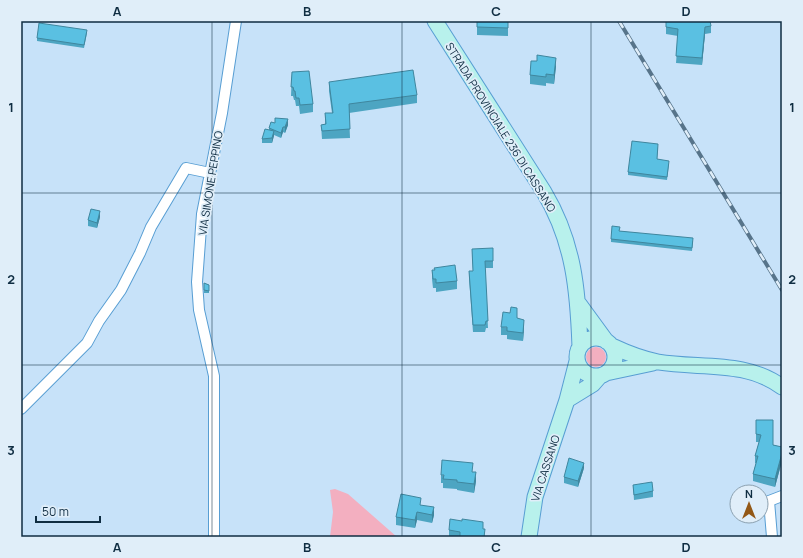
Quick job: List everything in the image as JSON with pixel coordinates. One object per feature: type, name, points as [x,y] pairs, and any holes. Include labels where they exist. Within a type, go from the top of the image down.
[{"type":"main road","name":"STRADA PROVINCIALE 236 DI CASSANO","points":[[435,21],[550,203],[564,232],[579,304],[578,354]]},
{"type":"main road","points":[[567,400],[593,384],[614,364],[614,352],[579,304]]},
{"type":"main road","points":[[658,362],[629,367],[603,375],[588,375],[579,367],[578,354],[589,339],[595,338],[638,357],[658,362],[745,369],[765,377],[782,387]]},
{"type":"main road","name":"VIA CASSANO","points":[[528,537],[535,497],[567,400],[578,354]]},
{"type":"street","name":"VIA SIMONE PEPPINO","points":[[214,537],[214,376],[199,310],[197,282],[202,214],[236,21]]},
{"type":"street","points":[[21,409],[87,343],[99,321],[121,290],[140,253],[156,216],[186,168],[210,173]]},
{"type":"street","points":[[772,537],[769,501],[782,496]]},
{"type":"shaded area","points":[[596,347],[603,350],[606,357],[603,364],[596,367],[589,364],[586,357],[589,350]]},
{"type":"shaded area","points":[[335,489],[348,494],[397,537],[330,537],[333,512],[330,490]]},
{"type":"building","points":[[477,21],[508,21],[508,28],[477,27]]},
{"type":"building","points":[[666,21],[710,21],[711,26],[705,27],[702,58],[676,56],[678,29],[666,27]]},
{"type":"building","points":[[39,23],[87,30],[84,45],[37,38]]},
{"type":"building","points":[[537,55],[556,58],[554,75],[546,74],[546,77],[530,75],[531,61],[537,61]]},
{"type":"building","points":[[413,70],[417,95],[349,104],[350,129],[322,131],[321,125],[326,124],[325,113],[333,113],[329,82]]},
{"type":"building","points":[[309,71],[313,104],[300,105],[299,98],[296,98],[295,91],[293,87],[291,87],[292,72]]},
{"type":"building","points":[[275,118],[288,119],[281,133],[269,128],[271,122],[275,123]]},
{"type":"building","points":[[265,129],[274,131],[272,138],[262,139]]},
{"type":"building","points":[[632,141],[658,144],[657,159],[669,161],[667,177],[628,172]]},
{"type":"building","points":[[91,209],[100,211],[97,223],[88,220]]},
{"type":"building","points":[[612,226],[620,227],[619,231],[693,238],[692,248],[611,239]]},
{"type":"building","points":[[493,248],[493,261],[485,261],[488,321],[486,321],[485,325],[473,325],[469,271],[473,271],[472,249]]},
{"type":"building","points":[[455,265],[457,281],[436,283],[436,279],[433,279],[432,270],[435,270],[434,268]]},
{"type":"building","points":[[204,283],[209,285],[209,291],[204,290]]},
{"type":"building","points":[[511,307],[517,308],[517,318],[524,320],[523,333],[507,331],[507,327],[501,327],[503,312],[510,313]]},
{"type":"building","points":[[756,420],[773,420],[773,445],[782,447],[782,453],[775,479],[753,474],[758,456],[755,456],[761,435],[756,434]]},
{"type":"building","points":[[569,458],[584,463],[578,481],[564,477]]},
{"type":"building","points":[[442,460],[473,463],[472,472],[476,472],[474,484],[457,482],[457,480],[443,479],[444,475],[441,475]]},
{"type":"building","points":[[652,482],[653,491],[634,495],[633,485]]},
{"type":"building","points":[[401,494],[421,498],[420,505],[434,507],[432,515],[417,512],[415,520],[396,517]]},
{"type":"building","points":[[450,519],[483,522],[483,529],[485,529],[484,537],[460,537],[460,532],[449,530]]},
{"type":"railway","points":[[619,21],[782,290]]}]
